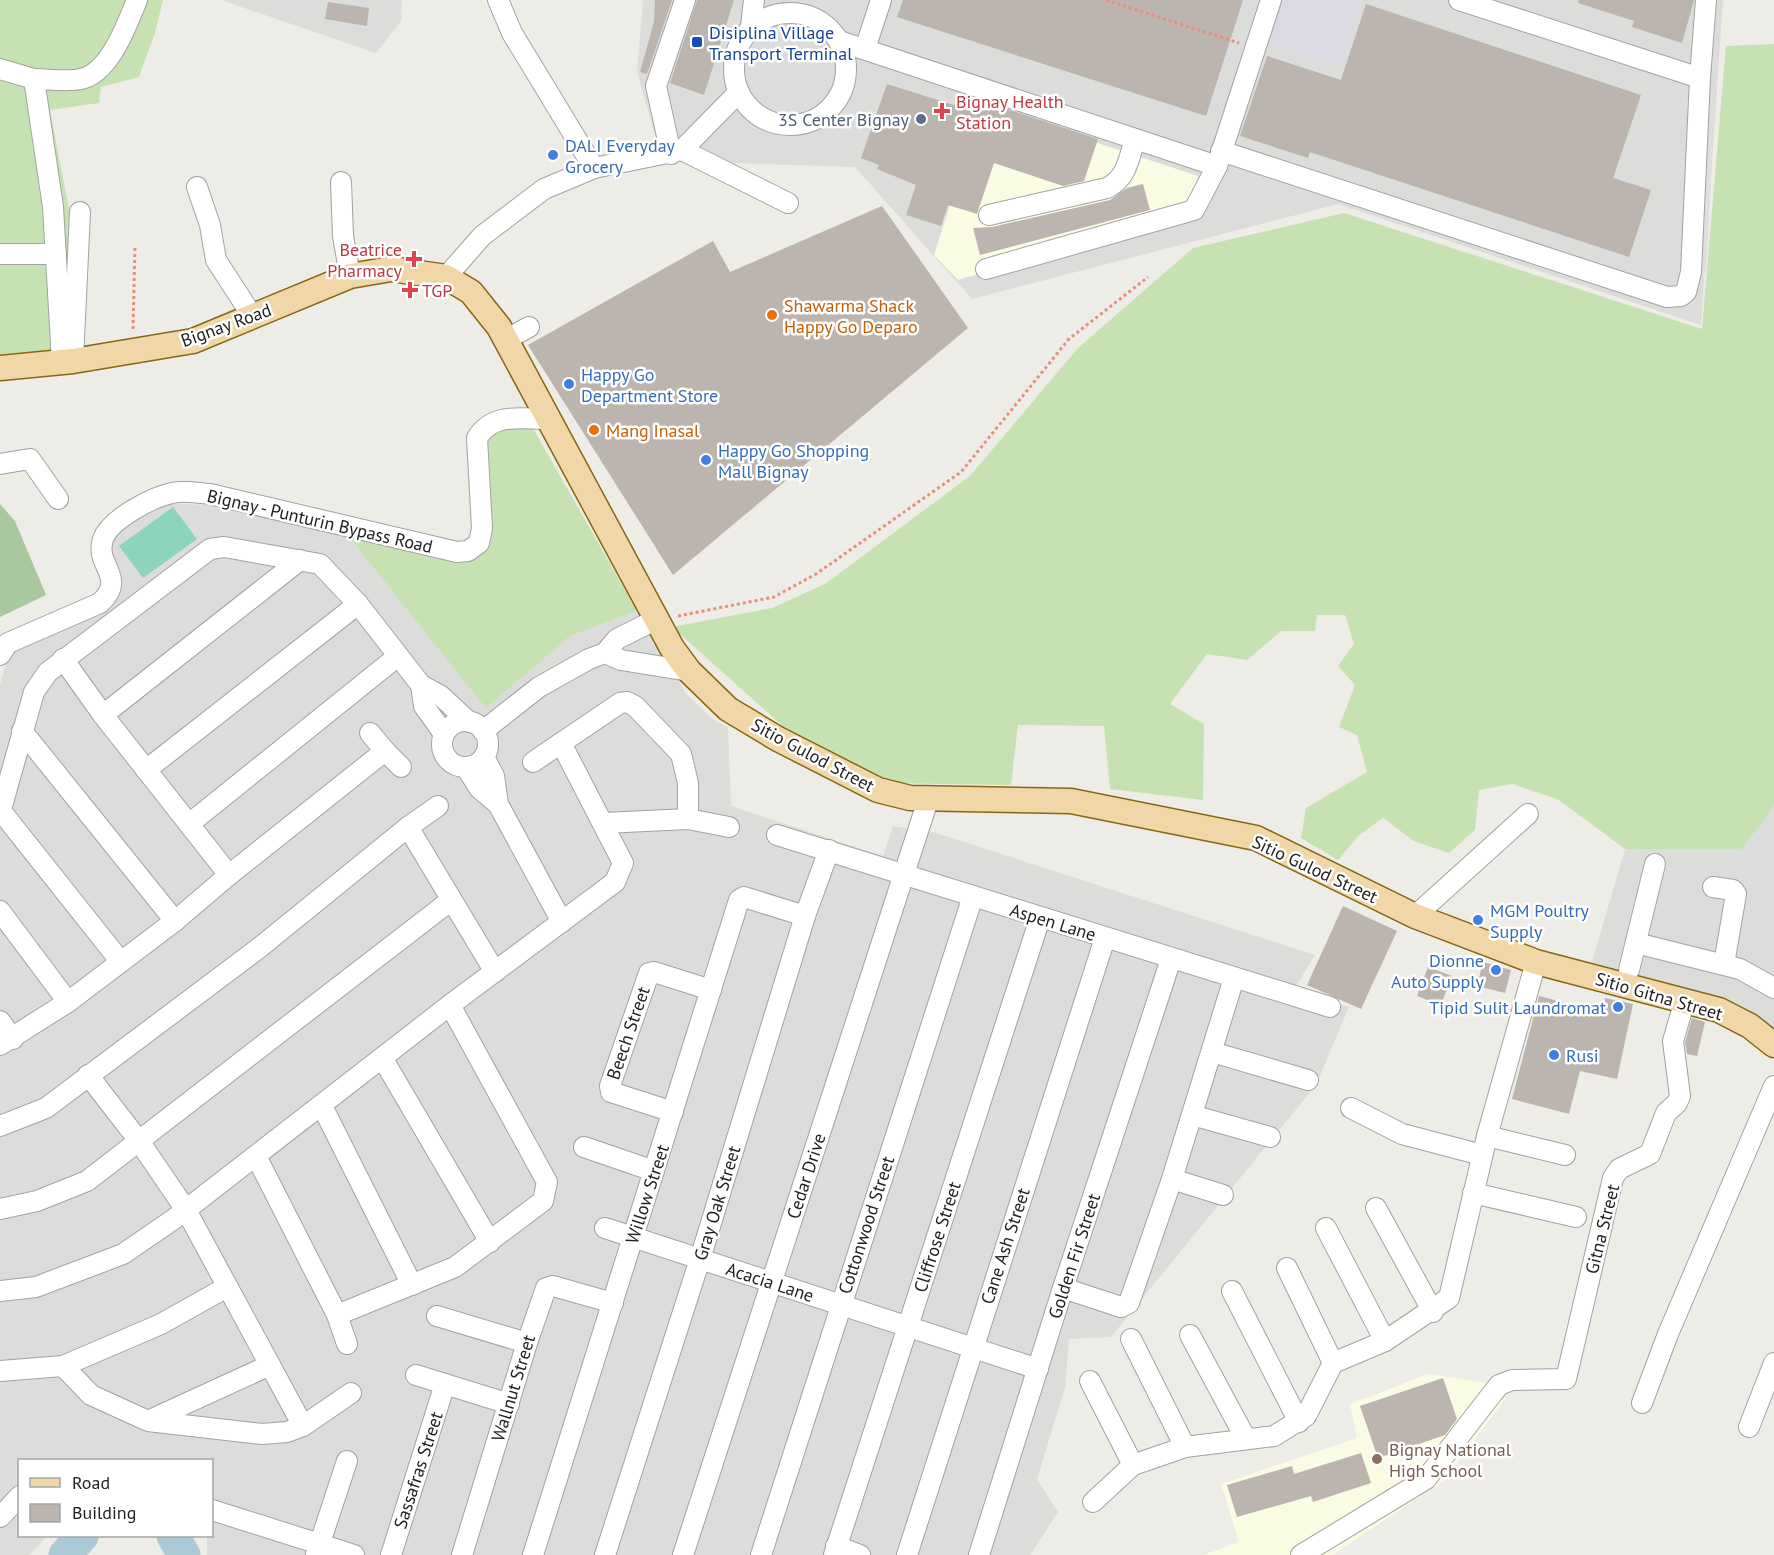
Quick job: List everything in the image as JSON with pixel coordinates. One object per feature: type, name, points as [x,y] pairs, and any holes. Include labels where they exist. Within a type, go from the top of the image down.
[{"type":"main road","name":"Bignay Road","points":[[0,368],[133,352],[193,341],[350,276],[391,269],[446,277]]},
{"type":"main road","name":"Sitio Gulod Street","points":[[446,277],[471,292],[499,327],[655,620],[690,671],[728,709],[778,740],[878,790],[910,798],[1071,801],[1256,838],[1415,916],[1536,962]]},
{"type":"main road","name":"Sitio Gitna Street","points":[[1536,962],[1719,1010],[1750,1026],[1774,1045]]},
{"type":"street","points":[[0,69],[34,79],[83,79],[111,56],[137,0]]},
{"type":"street","points":[[498,0],[512,33],[594,168]]},
{"type":"street","points":[[685,0],[656,86],[676,152],[788,202]]},
{"type":"street","points":[[751,27],[754,0]]},
{"type":"street","points":[[865,49],[881,0]]},
{"type":"street","points":[[986,269],[1191,213],[1219,159],[1271,0]]},
{"type":"street","points":[[1459,0],[1701,78]]},
{"type":"street","points":[[839,40],[847,69],[844,86],[837,102],[816,119],[790,126],[773,123],[755,114],[742,100],[734,81],[733,62],[739,43],[751,27],[768,17],[787,13],[823,23],[839,40],[1136,139],[1219,159],[1675,298],[1686,292],[1691,273],[1706,0]]},
{"type":"street","points":[[34,79],[53,207],[67,361]]},
{"type":"street","points":[[446,277],[464,254],[501,220],[544,189],[594,168],[676,152],[739,92]]},
{"type":"street","points":[[989,215],[1107,188],[1117,183],[1122,178],[1136,139]]},
{"type":"street","points":[[341,182],[343,236],[350,276]]},
{"type":"street","points":[[197,187],[210,225],[216,260],[253,317]]},
{"type":"street","points":[[67,361],[80,212]]},
{"type":"street","points":[[0,254],[56,254]]},
{"type":"street","points":[[505,340],[529,327]]},
{"type":"street","name":"Bignay - Punturin Bypass Road","points":[[0,655],[8,643],[110,594],[113,583],[103,554],[103,539],[109,528],[141,505],[173,492],[210,494],[457,552],[468,551],[479,543],[482,528],[477,438],[484,426],[504,419],[548,418]]},
{"type":"street","points":[[0,464],[30,459],[57,499]]},
{"type":"street","points":[[121,962],[0,812],[34,692],[48,672],[210,549],[224,547],[323,566],[358,604],[421,685],[441,696],[476,726],[488,741],[484,757],[476,764],[466,767],[459,766],[448,759],[442,747],[444,734],[455,724],[476,726],[539,687],[604,653],[617,639],[655,620]]},
{"type":"street","points":[[102,715],[300,560]]},
{"type":"street","points":[[146,770],[358,604]]},
{"type":"street","points":[[604,653],[621,660],[690,671]]},
{"type":"street","points":[[189,824],[398,656]]},
{"type":"street","points":[[63,659],[102,715],[229,875]]},
{"type":"street","points":[[421,685],[424,706],[444,734]]},
{"type":"street","points":[[533,762],[620,703],[627,702],[635,706],[681,754],[688,783],[688,819]]},
{"type":"street","points":[[22,731],[175,921]]},
{"type":"street","points":[[370,733],[402,767]]},
{"type":"street","points":[[0,1291],[36,1287],[123,1254],[186,1210],[450,1005],[615,882],[621,873],[623,863],[561,743]]},
{"type":"street","points":[[0,1021],[6,1042],[68,1002],[175,921],[385,751]]},
{"type":"street","points":[[484,757],[494,776],[498,804],[562,922]]},
{"type":"street","points":[[466,767],[479,788],[498,804]]},
{"type":"street","name":"Cedar Drive","points":[[683,1555],[929,797]]},
{"type":"street","points":[[0,1126],[46,1108],[259,948],[408,827],[438,806]]},
{"type":"street","points":[[1415,916],[1528,814]]},
{"type":"street","points":[[603,823],[688,819],[729,828]]},
{"type":"street","points":[[408,827],[450,901],[495,972]]},
{"type":"street","name":"Aspen Lane","points":[[777,835],[1330,1007]]},
{"type":"street","name":"Gray Oak Street","points":[[605,1555],[700,1259],[805,916],[829,850]]},
{"type":"street","points":[[1629,970],[1655,864]]},
{"type":"street","points":[[1713,887],[1733,890],[1737,894],[1724,964]]},
{"type":"street","name":"Cottonwood Street","points":[[761,1555],[973,896]]},
{"type":"street","name":"Willow Street","points":[[532,1555],[741,898],[805,916]]},
{"type":"street","points":[[0,1209],[37,1201],[87,1181],[450,901]]},
{"type":"street","points":[[0,910],[68,1002]]},
{"type":"street","name":"Cliffrose Street","points":[[835,1551],[1040,918]]},
{"type":"street","name":"Cane Ash Street","points":[[907,1555],[1105,938]]},
{"type":"street","points":[[1636,943],[1724,964],[1754,976],[1774,988]]},
{"type":"street","name":"Golden Fir Street","points":[[979,1555],[1063,1288],[1171,959]]},
{"type":"street","points":[[1094,1502],[1133,1465],[1185,1447],[1274,1436],[1299,1422],[1306,1416],[1333,1364],[1385,1341],[1433,1312],[1449,1298],[1484,1146],[1536,962]]},
{"type":"street","name":"Beech Street","points":[[673,1112],[611,1092],[610,1086],[649,973],[654,972],[711,990]]},
{"type":"street","points":[[1063,1288],[1121,1307],[1129,1303],[1172,1179],[1234,978]]},
{"type":"street","name":"Gitna Street","points":[[1301,1555],[1426,1479],[1499,1384],[1512,1380],[1566,1379],[1613,1178],[1619,1169],[1650,1154],[1666,1113],[1677,1103],[1680,1096],[1672,1041],[1685,1000]]},
{"type":"street","points":[[337,1315],[455,1267],[543,1201],[548,1182],[450,1005]]},
{"type":"street","points":[[1212,1052],[1308,1080]]},
{"type":"street","points":[[383,1059],[489,1242]]},
{"type":"street","points":[[88,1075],[139,1141],[186,1210],[303,1426]]},
{"type":"street","points":[[1642,1403],[1672,1323],[1774,1086]]},
{"type":"street","points":[[322,1106],[412,1285]]},
{"type":"street","points":[[1351,1108],[1402,1134],[1565,1155]]},
{"type":"street","points":[[1192,1115],[1270,1137]]},
{"type":"street","points":[[584,1147],[654,1172]]},
{"type":"street","points":[[256,1156],[337,1315],[348,1344]]},
{"type":"street","points":[[1172,1179],[1223,1195]]},
{"type":"street","points":[[1473,1193],[1576,1217]]},
{"type":"street","points":[[1376,1208],[1433,1312]]},
{"type":"street","name":"Acacia Lane","points":[[605,1228],[1038,1369]]},
{"type":"street","points":[[1326,1228],[1385,1341]]},
{"type":"street","points":[[1287,1268],[1333,1364]]},
{"type":"street","name":"Wallnut Street","points":[[462,1555],[546,1288],[553,1286],[613,1303]]},
{"type":"street","points":[[0,1371],[63,1366],[161,1324],[227,1287]]},
{"type":"street","points":[[1232,1292],[1299,1422]]},
{"type":"street","points":[[437,1316],[527,1343]]},
{"type":"street","points":[[1190,1335],[1246,1439]]},
{"type":"street","points":[[1131,1339],[1185,1447]]},
{"type":"street","points":[[1749,1427],[1774,1362]]},
{"type":"street","points":[[148,1421],[270,1365]]},
{"type":"street","points":[[63,1366],[91,1395],[148,1421],[262,1434],[287,1432],[303,1426],[351,1394]]},
{"type":"street","points":[[416,1375],[508,1404]]},
{"type":"street","points":[[1090,1381],[1133,1465]]},
{"type":"street","name":"Sassafras Street","points":[[391,1555],[445,1384]]},
{"type":"street","points":[[318,1550],[347,1461]]},
{"type":"street","points":[[0,1517],[18,1498]]},
{"type":"street","points":[[213,1510],[318,1550],[354,1555]]},
{"type":"street","points":[[835,1551],[860,1555]]},
{"type":"path","points":[[1106,0],[1256,48]]},
{"type":"path","points":[[133,352],[135,246]]},
{"type":"path","points":[[655,620],[774,597],[816,574],[961,472],[1069,339],[1148,277]]},
{"type":"shaded area","points":[[221,0],[402,0],[401,21],[376,53]]},
{"type":"shaded area","points":[[643,0],[1723,0],[1701,325],[1338,204],[972,299],[855,167],[703,162],[658,145],[637,72]]},
{"type":"shaded area","points":[[1283,0],[1360,0],[1339,65],[1269,43]]},
{"type":"shaded area","points":[[1700,98],[1715,99],[1706,273],[1691,272]]},
{"type":"shaded area","points":[[982,105],[1198,176],[1187,214],[958,280],[934,255]]},
{"type":"shaded area","points":[[170,503],[223,506],[349,537],[486,707],[570,636],[637,611],[687,695],[715,721],[728,727],[731,806],[883,856],[893,826],[933,832],[1315,955],[1295,988],[1349,1007],[1316,1085],[1111,1337],[1069,1339],[1065,1388],[1037,1479],[1058,1512],[1030,1555],[207,1555],[207,1537],[213,1537],[213,1459],[18,1459],[18,1537],[46,1537],[29,1555],[0,1555],[0,685],[8,656],[16,649],[111,608],[119,590],[108,544],[113,533]]},
{"type":"shaded area","points":[[1774,806],[1774,1032],[1733,1003],[1590,969],[1625,849],[1742,849]]},
{"type":"shaded area","name":"Bignay National High School","points":[[1428,1374],[1487,1383],[1505,1399],[1445,1480],[1332,1555],[1203,1555],[1239,1542],[1221,1484],[1357,1438],[1350,1404]]},
{"type":"green space","points":[[0,0],[163,0],[155,33],[139,77],[101,87],[99,103],[50,110],[69,209],[69,349],[0,357]]},
{"type":"green space","points":[[1774,44],[1774,806],[1742,849],[1625,849],[1559,800],[1512,784],[1479,790],[1475,830],[1449,853],[1414,841],[1383,818],[1358,836],[1338,860],[1301,838],[1306,808],[1367,772],[1357,735],[1339,727],[1355,685],[1338,666],[1354,644],[1345,615],[1317,615],[1315,631],[1281,631],[1247,660],[1207,654],[1170,704],[1204,724],[1203,800],[1110,789],[1104,726],[1018,725],[1011,785],[882,783],[785,728],[672,627],[772,608],[825,584],[970,476],[1078,348],[1193,248],[1344,213],[1702,329],[1726,46]]},
{"type":"green space","points":[[531,425],[637,611],[570,636],[486,708],[349,537],[459,562],[485,549],[487,434],[498,429]]},
{"type":"green space","points":[[0,504],[15,521],[46,595],[0,617]]},
{"type":"green space","points":[[173,507],[197,539],[143,578],[119,546]]},
{"type":"building","points":[[655,0],[672,0],[647,74],[640,72],[654,22]]},
{"type":"building","points":[[697,0],[734,0],[704,95],[670,83]]},
{"type":"building","points":[[903,0],[1243,0],[1206,116],[897,17]]},
{"type":"building","points":[[1579,0],[1694,0],[1682,43],[1632,27],[1634,21],[1578,3]]},
{"type":"building","points":[[328,2],[369,8],[367,26],[325,19]]},
{"type":"building","points":[[1366,4],[1641,95],[1613,178],[1651,190],[1629,257],[1310,152],[1308,158],[1240,136],[1267,56],[1341,80]]},
{"type":"building","points":[[887,84],[979,113],[983,101],[1098,139],[1084,181],[1063,186],[994,163],[977,214],[948,205],[941,226],[906,215],[916,185],[877,169],[879,165],[861,158]]},
{"type":"building","points":[[1143,184],[1150,210],[980,255],[973,228],[992,227],[1110,200],[1127,188]]},
{"type":"building","name":"Happy Go Shopping Mall Bignay","points":[[882,206],[968,328],[673,575],[528,345],[713,241],[730,272]]},
{"type":"building","points":[[1343,906],[1397,931],[1361,1009],[1307,985]]},
{"type":"building","points":[[1483,962],[1511,970],[1505,993],[1477,986]]},
{"type":"building","points":[[1428,967],[1452,976],[1441,1005],[1417,996]]},
{"type":"building","name":"Rusi","points":[[1539,996],[1602,1012],[1605,998],[1633,1004],[1617,1079],[1580,1071],[1569,1114],[1512,1099]]},
{"type":"building","points":[[1692,1018],[1705,1022],[1697,1056],[1687,1054],[1685,1042]]},
{"type":"building","points":[[1443,1378],[1457,1419],[1445,1435],[1378,1458],[1360,1406]]},
{"type":"building","points":[[1361,1453],[1371,1483],[1313,1502],[1311,1496],[1237,1517],[1227,1485],[1292,1466],[1294,1474]]},
{"type":"waterway","points":[[65,1555],[81,1537]]},
{"type":"waterway","points":[[174,1537],[184,1555]]},
{"type":"place","name":"Disiplina Village Transport Terminal","points":[[697,42]]},
{"type":"place","name":"Bignay Health Station","points":[[942,111]]},
{"type":"place","name":"3S Center Bignay","points":[[921,119]]},
{"type":"place","name":"DALI Everyday Grocery","points":[[553,155]]},
{"type":"place","name":"Beatrice Pharmacy","points":[[414,259]]},
{"type":"place","name":"TGP","points":[[410,290]]},
{"type":"place","name":"Shawarma Shack Happy Go Deparo","points":[[772,315]]},
{"type":"place","name":"Happy Go Department Store","points":[[569,384]]},
{"type":"place","name":"Mang Inasal","points":[[594,430]]},
{"type":"place","name":"Happy Go Shopping Mall Bignay","points":[[706,460]]},
{"type":"place","name":"MGM Poultry Supply","points":[[1478,920]]},
{"type":"place","name":"Dionne Auto Supply","points":[[1496,970]]},
{"type":"place","name":"Tipid Sulit Laundromat","points":[[1618,1007]]},
{"type":"place","name":"Rusi","points":[[1554,1055]]},
{"type":"place","name":"Bignay National High School","points":[[1377,1459]]}]
